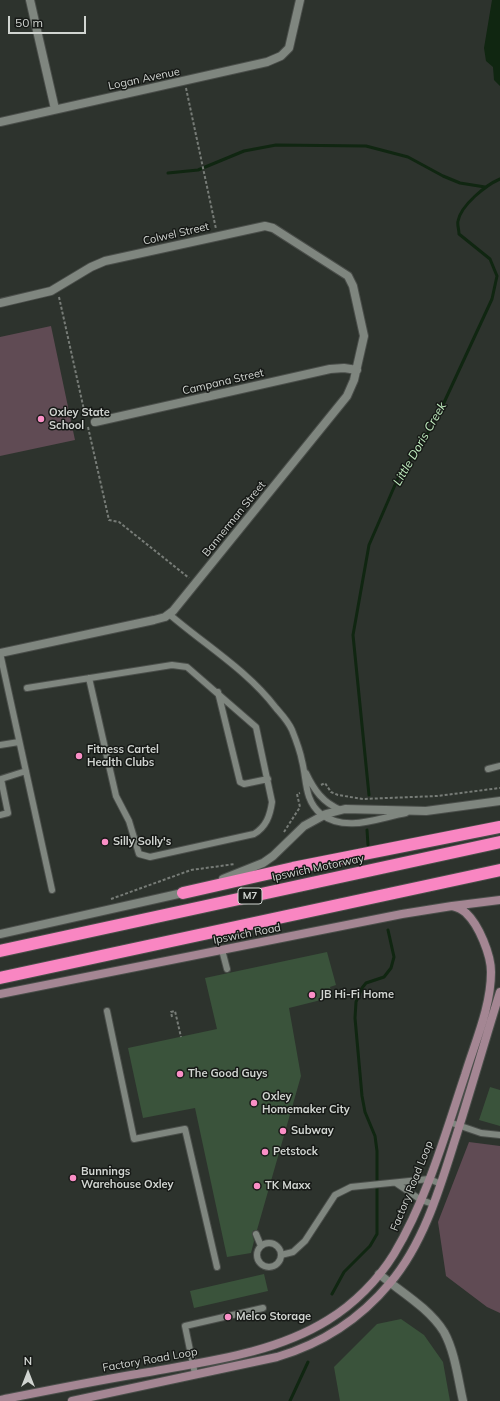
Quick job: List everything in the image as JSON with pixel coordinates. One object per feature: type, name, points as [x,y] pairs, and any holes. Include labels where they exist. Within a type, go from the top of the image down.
[{"type":"highway","points":[[183,893],[324,862],[500,827]]},
{"type":"highway","name":"Ipswich Motorway","points":[[0,951],[500,842]]},
{"type":"highway","points":[[0,978],[500,870]]},
{"type":"main road","name":"Ipswich Road","points":[[0,994],[452,906],[500,900]]},
{"type":"main road","name":"Factory Road Loop","points":[[0,1400],[193,1364],[256,1351],[276,1345],[312,1330],[352,1303],[380,1274],[404,1236],[429,1179],[449,1122],[488,999],[491,971],[487,949],[471,919],[464,911],[452,906]]},
{"type":"main road","name":"Factory Road Loop","points":[[72,1401],[277,1357],[317,1342],[352,1319],[390,1283],[417,1240],[441,1184],[500,992]]},
{"type":"street","points":[[30,0],[55,109]]},
{"type":"street","name":"Logan Avenue","points":[[0,122],[267,62],[281,56],[289,48],[300,0]]},
{"type":"street","name":"Colwel Street","points":[[0,303],[51,291],[98,264],[261,226],[270,227],[345,273],[350,278]]},
{"type":"street","name":"Bannerman Street","points":[[0,653],[154,620],[169,614],[179,606],[333,414],[352,388],[364,341],[364,330],[350,278]]},
{"type":"street","name":"Campana Street","points":[[95,422],[330,369],[344,368],[357,370]]},
{"type":"street","points":[[0,934],[183,893],[263,863],[273,856],[304,826],[323,815],[342,810],[413,812],[500,802]]},
{"type":"street","points":[[380,1274],[422,1308],[444,1332],[452,1354],[463,1401]]},
{"type":"lane","points":[[169,614],[249,678],[265,693],[291,728],[304,770],[313,788],[320,797],[342,810]]},
{"type":"lane","points":[[0,653],[52,890]]},
{"type":"lane","points":[[27,688],[89,678],[172,665],[180,665],[193,670],[256,727],[272,802],[266,824],[260,831],[254,834],[150,857],[139,854],[129,822],[116,796],[89,678]]},
{"type":"lane","points":[[218,692],[240,782],[244,784],[268,779]]},
{"type":"lane","points":[[0,745],[19,742]]},
{"type":"lane","points":[[488,769],[500,766]]},
{"type":"lane","points":[[304,770],[307,794],[312,804],[323,815],[332,820],[352,824],[413,812]]},
{"type":"lane","points":[[0,815],[8,813],[1,779],[26,771]]},
{"type":"lane","points":[[222,950],[227,969]]},
{"type":"lane","points":[[107,1011],[134,1139],[185,1129],[217,1267]]},
{"type":"lane","points":[[449,1122],[481,1133],[500,1135]]},
{"type":"lane","points":[[281,1255],[293,1252],[305,1241],[335,1195],[351,1187],[396,1184],[429,1179],[441,1184]]},
{"type":"lane","points":[[396,1184],[420,1200],[433,1204]]},
{"type":"lane","points":[[256,1234],[261,1246],[257,1257],[265,1266],[273,1267],[276,1265],[281,1255],[279,1248],[276,1245],[268,1243],[261,1246]]},
{"type":"lane","points":[[195,1374],[185,1326],[263,1308]]},
{"type":"path","points":[[185,81],[208,183],[217,236]]},
{"type":"path","points":[[51,291],[52,300],[59,297],[109,519],[110,521],[119,522],[196,584]]},
{"type":"path","points":[[172,1017],[171,1012],[175,1011],[181,1037]]},
{"type":"shaded area","points":[[492,0],[500,0],[500,86],[494,80],[493,67],[486,61],[484,48]]},
{"type":"shaded area","points":[[51,326],[75,440],[0,456],[0,337]]},
{"type":"shaded area","points":[[469,1142],[500,1146],[500,1313],[487,1307],[446,1276],[438,1222]]},
{"type":"building","name":"Oxley Homemaker City","points":[[327,952],[336,985],[330,987],[333,997],[289,1008],[301,1076],[257,1230],[254,1230],[252,1233],[254,1241],[251,1253],[227,1257],[195,1108],[143,1118],[128,1048],[217,1029],[205,978]]},
{"type":"building","points":[[490,1087],[500,1090],[500,1126],[479,1120]]},
{"type":"building","points":[[264,1274],[268,1291],[194,1308],[190,1291]]},
{"type":"building","points":[[401,1319],[424,1335],[443,1362],[450,1401],[340,1401],[334,1367],[377,1324]]},
{"type":"waterway","points":[[168,173],[198,170],[244,151],[276,145],[366,146],[408,157],[443,176],[460,183],[485,187]]},
{"type":"waterway","name":"Little Doris Creek","points":[[369,795],[353,635],[369,545],[398,478],[435,422],[492,299],[497,276],[490,259],[459,234],[458,223],[460,215],[469,202],[481,191],[500,179]]},
{"type":"waterway","name":"Little Doris Creek","points":[[367,830],[368,845]]},
{"type":"waterway","name":"Little Doris Creek","points":[[332,1294],[344,1272],[370,1246],[377,1234],[377,1151],[375,1136],[365,1112],[362,1096],[355,1018],[356,1002],[362,988],[366,983],[384,977],[391,968],[394,957],[388,930]]},
{"type":"waterway","name":"Little Doris Creek","points":[[290,1401],[308,1362]]},
{"type":"place","name":"Oxley State School","points":[[41,419]]},
{"type":"place","name":"Fitness Cartel Health Clubs","points":[[79,756]]},
{"type":"place","name":"Silly Solly's","points":[[105,842]]},
{"type":"place","name":"JB Hi-Fi Home","points":[[312,995]]},
{"type":"place","name":"The Good Guys","points":[[180,1074]]},
{"type":"place","name":"Oxley Homemaker City","points":[[254,1103]]},
{"type":"place","name":"Subway","points":[[283,1131]]},
{"type":"place","name":"Petstock","points":[[265,1152]]},
{"type":"place","name":"Bunnings Warehouse Oxley","points":[[73,1178]]},
{"type":"place","name":"TK Maxx","points":[[257,1186]]},
{"type":"place","name":"Melco Storage","points":[[228,1317]]}]
